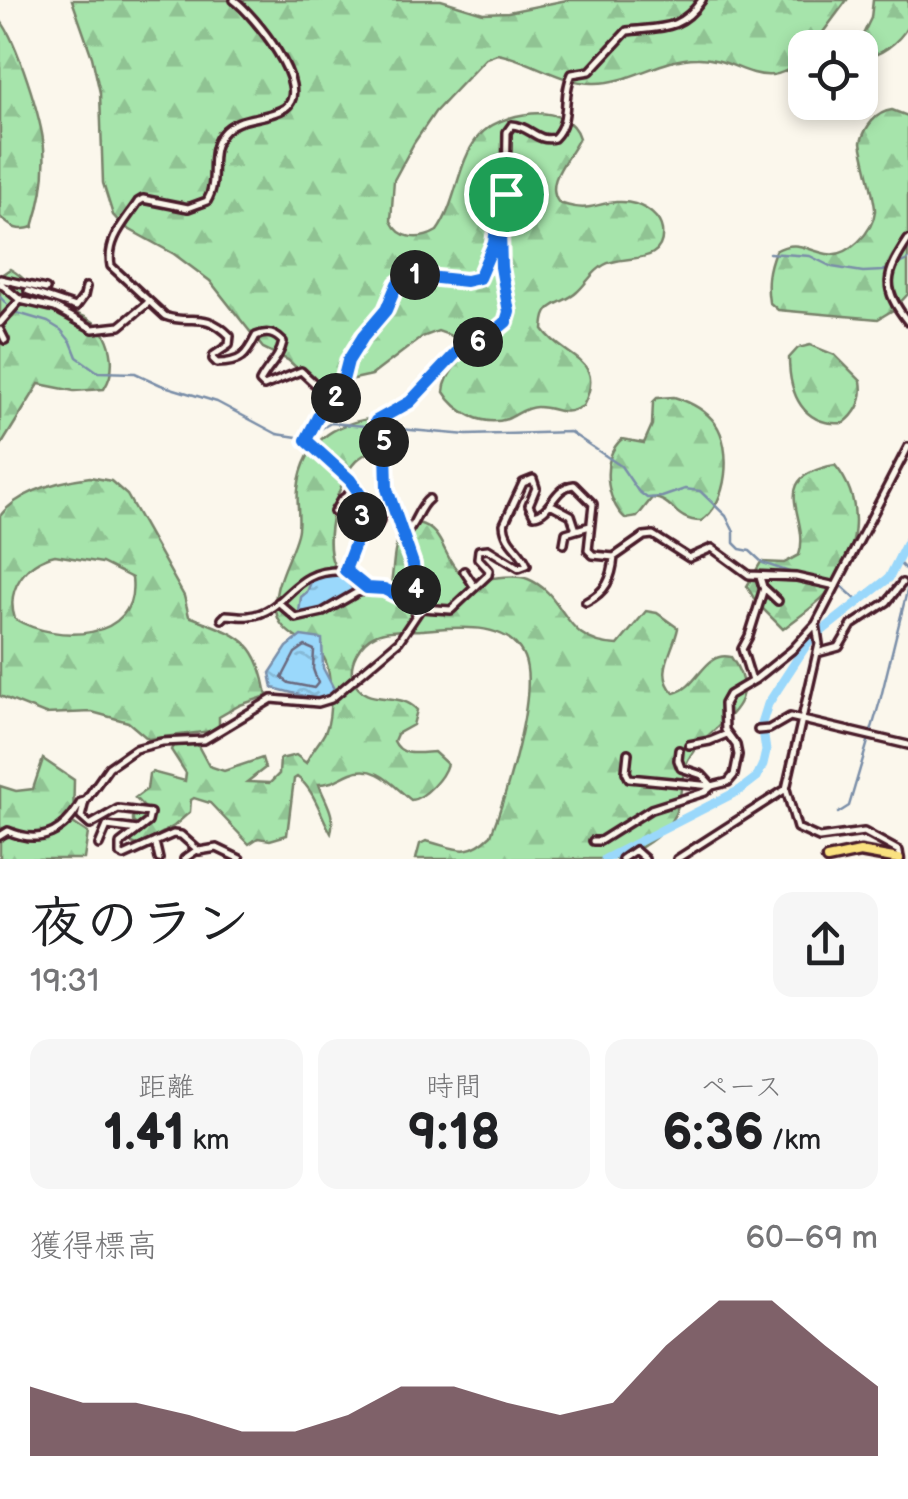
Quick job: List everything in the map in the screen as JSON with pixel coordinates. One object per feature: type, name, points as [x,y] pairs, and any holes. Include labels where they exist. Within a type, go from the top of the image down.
[{"type":"main road","points":[[827,859],[860,852],[900,859]]},
{"type":"street","points":[[234,0],[247,10],[280,56],[289,74],[293,99],[282,109],[244,120],[222,134],[215,148],[214,188],[207,200],[188,208],[143,199],[117,230],[109,258],[111,266],[172,320],[200,318],[226,331],[230,336],[228,345],[214,354],[217,363],[246,356],[256,336],[277,335],[283,342],[279,357],[260,382],[264,386],[302,372],[316,384],[339,386]]},
{"type":"street","points":[[198,850],[181,834],[173,834],[130,855],[120,854],[120,844],[150,817],[145,810],[118,808],[90,826],[82,817],[85,802],[109,766],[135,749],[162,742],[204,740],[272,699],[318,703],[331,700],[399,641],[419,606],[413,564],[391,504],[386,449],[376,430],[376,421],[410,402],[457,352],[506,322],[509,312],[501,267],[500,210],[506,194],[506,138],[512,125],[543,139],[554,138],[566,122],[565,92],[572,74],[590,71],[627,31],[670,26],[689,18],[702,0]]},
{"type":"street","points":[[345,570],[362,526],[364,500],[357,488],[306,440],[322,409],[340,392],[348,361],[386,310],[401,280],[409,275],[466,281],[479,278],[494,243],[500,201],[506,194]]},
{"type":"street","points":[[908,240],[897,257],[888,293],[908,322]]},
{"type":"street","points":[[0,281],[19,302],[56,308],[92,329],[120,326],[149,302]]},
{"type":"street","points":[[0,281],[46,288]]},
{"type":"street","points":[[22,284],[28,291],[76,307],[86,287]]},
{"type":"street","points":[[5,340],[0,327],[28,291]]},
{"type":"street","points":[[628,753],[629,778],[712,786],[728,782],[734,775],[738,755],[736,744],[727,734],[724,704],[729,695],[792,650],[816,624],[908,447]]},
{"type":"street","points":[[278,602],[296,618],[323,612],[367,588],[384,589],[419,606],[451,610],[488,575],[489,570],[478,558],[483,548],[519,568],[527,565],[504,530],[528,479],[536,482],[529,505],[534,515],[540,515],[562,488],[574,485],[593,504],[588,550],[601,558],[614,557],[644,536],[654,535],[690,558],[705,549],[717,550],[740,570],[760,577],[837,584]]},
{"type":"street","points":[[334,512],[341,500],[357,488]]},
{"type":"street","points":[[402,538],[412,529],[421,507],[429,499]]},
{"type":"street","points":[[379,523],[384,506],[391,504]]},
{"type":"street","points":[[550,504],[571,515],[576,530]]},
{"type":"street","points":[[564,544],[566,533],[590,526]]},
{"type":"street","points":[[586,602],[601,595],[612,573],[614,557]]},
{"type":"street","points":[[222,619],[226,614],[256,614],[278,602],[309,575],[324,570],[345,570],[367,588]]},
{"type":"street","points":[[464,571],[474,586]]},
{"type":"street","points":[[760,577],[764,588],[778,602]]},
{"type":"street","points":[[818,653],[839,647],[850,627],[887,602],[902,583]]},
{"type":"street","points":[[752,681],[742,649],[764,588]]},
{"type":"street","points":[[816,624],[820,644],[786,790],[797,828],[819,838],[864,832],[898,852],[900,859]]},
{"type":"street","points":[[758,730],[769,729],[790,716],[908,745]]},
{"type":"street","points":[[689,745],[727,734]]},
{"type":"street","points":[[679,750],[681,768],[702,774],[712,786]]},
{"type":"street","points":[[592,841],[600,841],[651,809],[712,786]]},
{"type":"street","points":[[677,859],[786,790]]},
{"type":"street","points":[[0,836],[8,831],[35,838],[70,822],[81,802],[85,802]]},
{"type":"street","points":[[99,845],[107,826],[138,830]]},
{"type":"street","points":[[155,842],[159,859]]},
{"type":"street","points":[[184,859],[198,850],[217,848],[240,859]]},
{"type":"street","points":[[622,859],[635,850],[645,859]]},
{"type":"green space","points":[[72,0],[441,0],[483,13],[567,0],[847,0],[825,30],[788,30],[788,70],[776,74],[764,75],[697,58],[670,62],[620,80],[593,83],[568,79],[497,54],[486,58],[435,112],[394,180],[391,221],[405,235],[417,237],[437,231],[478,137],[501,121],[532,114],[561,118],[579,138],[556,178],[554,187],[559,203],[582,208],[618,202],[635,204],[652,214],[662,230],[657,250],[604,265],[574,295],[547,313],[543,329],[587,368],[589,390],[583,406],[564,412],[533,407],[498,421],[480,419],[463,411],[444,392],[466,341],[438,331],[422,337],[372,375],[336,383],[308,378],[288,360],[263,348],[210,281],[174,254],[123,226],[113,215],[103,183],[100,93]]},
{"type":"green space","points":[[873,0],[908,0],[908,26],[878,53],[878,30],[865,30]]},
{"type":"green space","points":[[0,20],[28,81],[44,148],[38,208],[33,227],[23,229],[0,217]]},
{"type":"green space","points":[[892,110],[908,116],[908,294],[878,319],[778,310],[769,302],[768,289],[775,251],[795,246],[827,254],[843,252],[870,227],[875,206],[861,142],[872,121]]},
{"type":"green space","points":[[10,269],[51,302],[97,325],[108,342],[112,361],[104,389],[74,391],[39,384],[0,447],[0,276]]},
{"type":"green space","points":[[810,345],[835,355],[861,381],[859,404],[844,423],[818,420],[801,406],[796,395],[789,358],[798,348]]},
{"type":"green space","points":[[674,397],[702,410],[721,434],[726,461],[717,502],[701,521],[685,518],[665,502],[652,498],[637,517],[626,519],[610,491],[610,457],[622,439],[644,443],[652,425],[653,402]]},
{"type":"green space","points":[[390,416],[399,427],[396,436],[356,461],[343,482],[333,511],[331,554],[336,568],[353,585],[371,595],[385,594],[390,587],[398,540],[417,523],[433,531],[461,574],[474,579],[528,579],[551,596],[585,636],[599,642],[618,645],[646,611],[657,613],[678,628],[665,669],[674,693],[683,690],[708,664],[722,656],[731,657],[741,675],[743,691],[739,703],[688,760],[678,806],[669,824],[655,838],[621,859],[416,859],[420,844],[426,841],[467,849],[491,835],[512,772],[527,695],[524,657],[506,636],[478,628],[380,633],[365,643],[354,660],[353,679],[365,694],[401,701],[417,710],[413,725],[397,734],[397,746],[411,753],[434,752],[447,764],[438,781],[422,796],[411,800],[384,777],[369,771],[319,784],[331,813],[331,833],[312,795],[297,777],[287,835],[270,840],[258,838],[249,844],[210,803],[194,798],[190,812],[174,826],[139,846],[132,843],[142,830],[133,822],[133,815],[148,811],[135,798],[147,789],[149,774],[185,781],[186,773],[171,750],[173,746],[197,744],[209,766],[224,771],[262,758],[265,768],[247,782],[270,783],[279,774],[280,759],[296,755],[306,763],[326,730],[330,680],[326,661],[279,620],[275,605],[278,585],[298,528],[298,495],[308,456],[328,434],[341,427]]},
{"type":"green space","points":[[835,465],[852,496],[855,513],[851,547],[826,594],[783,629],[756,602],[747,586],[761,562],[784,563],[799,555],[795,489],[813,471]]},
{"type":"green space","points":[[90,477],[111,481],[127,495],[184,596],[189,616],[243,641],[258,661],[267,696],[219,717],[219,730],[148,739],[128,722],[92,712],[45,714],[0,696],[0,516],[29,494]],"holes":[[[55,555],[102,563],[132,578],[131,599],[123,615],[109,626],[72,634],[51,632],[15,619],[16,587],[35,564]]]},
{"type":"green space","points":[[43,759],[74,780],[73,823],[88,833],[84,859],[0,859],[0,839],[17,835],[15,828],[0,828],[0,786],[16,791],[33,789]]},
{"type":"water","points":[[333,570],[344,575],[354,592],[326,609],[299,612],[301,597],[313,577]]},
{"type":"water","points":[[301,636],[322,639],[323,668],[334,689],[329,698],[319,700],[273,688],[270,673],[287,647]]},
{"type":"waterway","points":[[769,253],[810,256],[832,267],[863,272],[883,271],[908,260]]},
{"type":"waterway","points":[[0,297],[14,312],[61,330],[77,357],[98,372],[135,373],[217,402],[277,434],[304,438],[331,423],[467,435],[570,432],[621,466],[647,498],[685,489],[700,491],[726,516],[734,532],[734,543],[740,549],[750,551],[763,563],[798,575]]},
{"type":"waterway","points":[[605,859],[740,790],[757,777],[766,751],[762,723],[768,704],[809,641],[889,578],[908,540]]},
{"type":"waterway","points":[[898,562],[908,572]]},
{"type":"waterway","points":[[825,581],[835,580],[860,603]]},
{"type":"waterway","points":[[838,813],[849,806],[908,587]]},
{"type":"route","points":[[506,194],[500,210],[500,232],[509,312],[506,322],[457,352],[410,402],[376,421],[376,430],[386,449],[387,489],[413,564],[417,605],[384,589],[367,588],[345,570],[362,526],[364,500],[350,480],[306,440],[322,409],[340,392],[348,361],[382,317],[401,280],[409,275],[466,281],[479,278],[494,243],[500,201],[506,194]]}]
